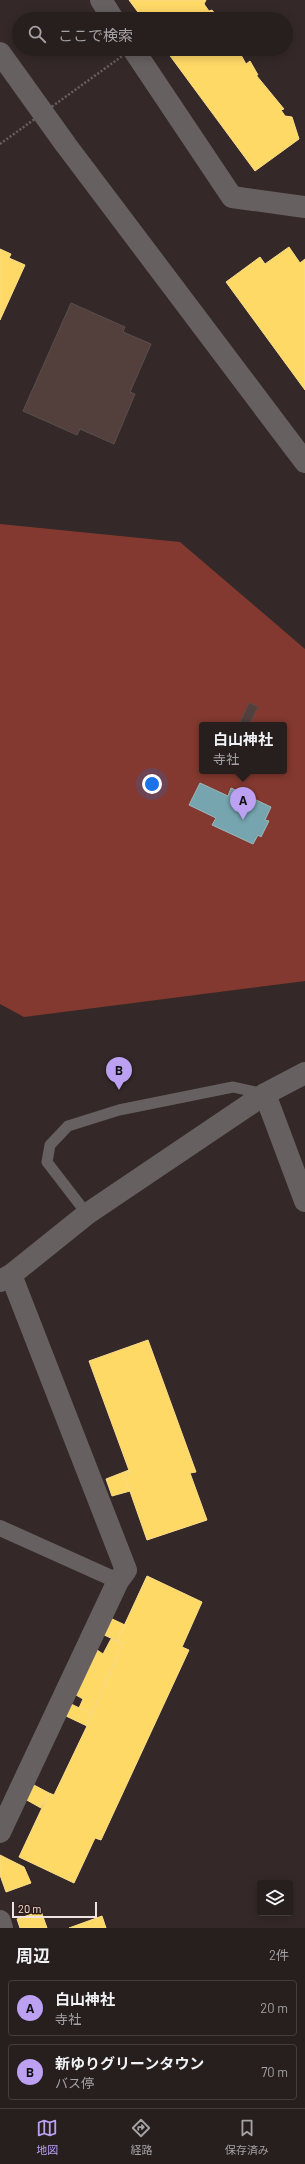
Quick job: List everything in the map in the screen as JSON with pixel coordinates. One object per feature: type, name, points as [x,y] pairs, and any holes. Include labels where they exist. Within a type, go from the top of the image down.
[{"type":"street","points":[[101,0],[109,12]]},
{"type":"street","points":[[0,53],[75,158],[305,462]]},
{"type":"street","points":[[138,56],[232,197],[305,207]]},
{"type":"street","points":[[0,1832],[118,1581],[126,1570],[6,1278],[87,1214],[265,1094],[305,1074]]},
{"type":"street","points":[[265,1094],[305,1200]]},
{"type":"street","points":[[0,1528],[118,1581]]},
{"type":"street","points":[[0,1921],[2,1928]]},
{"type":"lane","points":[[87,1214],[47,1162],[50,1145],[68,1126],[119,1110],[233,1087],[265,1094]]},
{"type":"path","points":[[0,144],[123,56]]},
{"type":"shaded area","points":[[0,524],[180,542],[305,649],[305,981],[24,1017],[0,1004]]},
{"type":"building: 住宅","points":[[129,0],[206,0],[204,4],[209,11],[212,10],[214,12],[138,12]]},
{"type":"building: 住宅","points":[[170,56],[242,56],[246,64],[250,61],[258,75],[256,75],[284,109],[281,110],[285,116],[292,117],[299,139],[255,171]]},
{"type":"building: 住宅","points":[[289,247],[300,263],[305,259],[305,390],[226,282],[260,257],[265,264]]},
{"type":"building: 住宅","points":[[0,249],[11,254],[9,258],[25,265],[0,320]]},
{"type":"building: 住宅","points":[[148,1340],[196,1472],[190,1473],[207,1520],[147,1540],[125,1477],[130,1473],[89,1361]]},
{"type":"building: 住宅","points":[[129,1470],[130,1473],[125,1477],[130,1491],[112,1496],[106,1479]]},
{"type":"building: 住宅","points":[[147,1576],[202,1602],[182,1647],[189,1650],[101,1840],[95,1838],[74,1883],[19,1857],[49,1793],[54,1795],[87,1726],[123,1643],[117,1641]]},
{"type":"building: 住宅","points":[[108,1617],[125,1625],[117,1641],[100,1633]]},
{"type":"building: 住宅","points":[[111,1639],[123,1643],[92,1714],[79,1708],[83,1699],[76,1695],[97,1650],[103,1654]]},
{"type":"building: 住宅","points":[[71,1704],[92,1714],[87,1726],[66,1716]]},
{"type":"building: 住宅","points":[[32,1784],[49,1793],[41,1808],[25,1799]]},
{"type":"building: 住宅","points":[[0,1855],[24,1867],[31,1883],[6,1892],[0,1875]]},
{"type":"building: 住宅","points":[[41,1911],[47,1928],[20,1928],[17,1919]]},
{"type":"building: 住宅","points":[[102,1916],[106,1928],[69,1928]]},
{"type":"building: 公共","points":[[200,783],[228,796],[231,788],[271,807],[265,820],[269,821],[261,837],[258,835],[253,844],[212,825],[216,818],[189,805]]},
{"type":"building: その他","points":[[71,303],[125,327],[123,332],[151,344],[130,392],[135,394],[114,444],[80,429],[77,435],[23,411]]},
{"type":"building: その他","points":[[249,703],[258,707],[250,722],[240,722]]},
{"type":"place","name":"白山神社","points":[[243,820]]},
{"type":"place","name":"新ゆりグリーンタウン","points":[[119,1090]]}]
